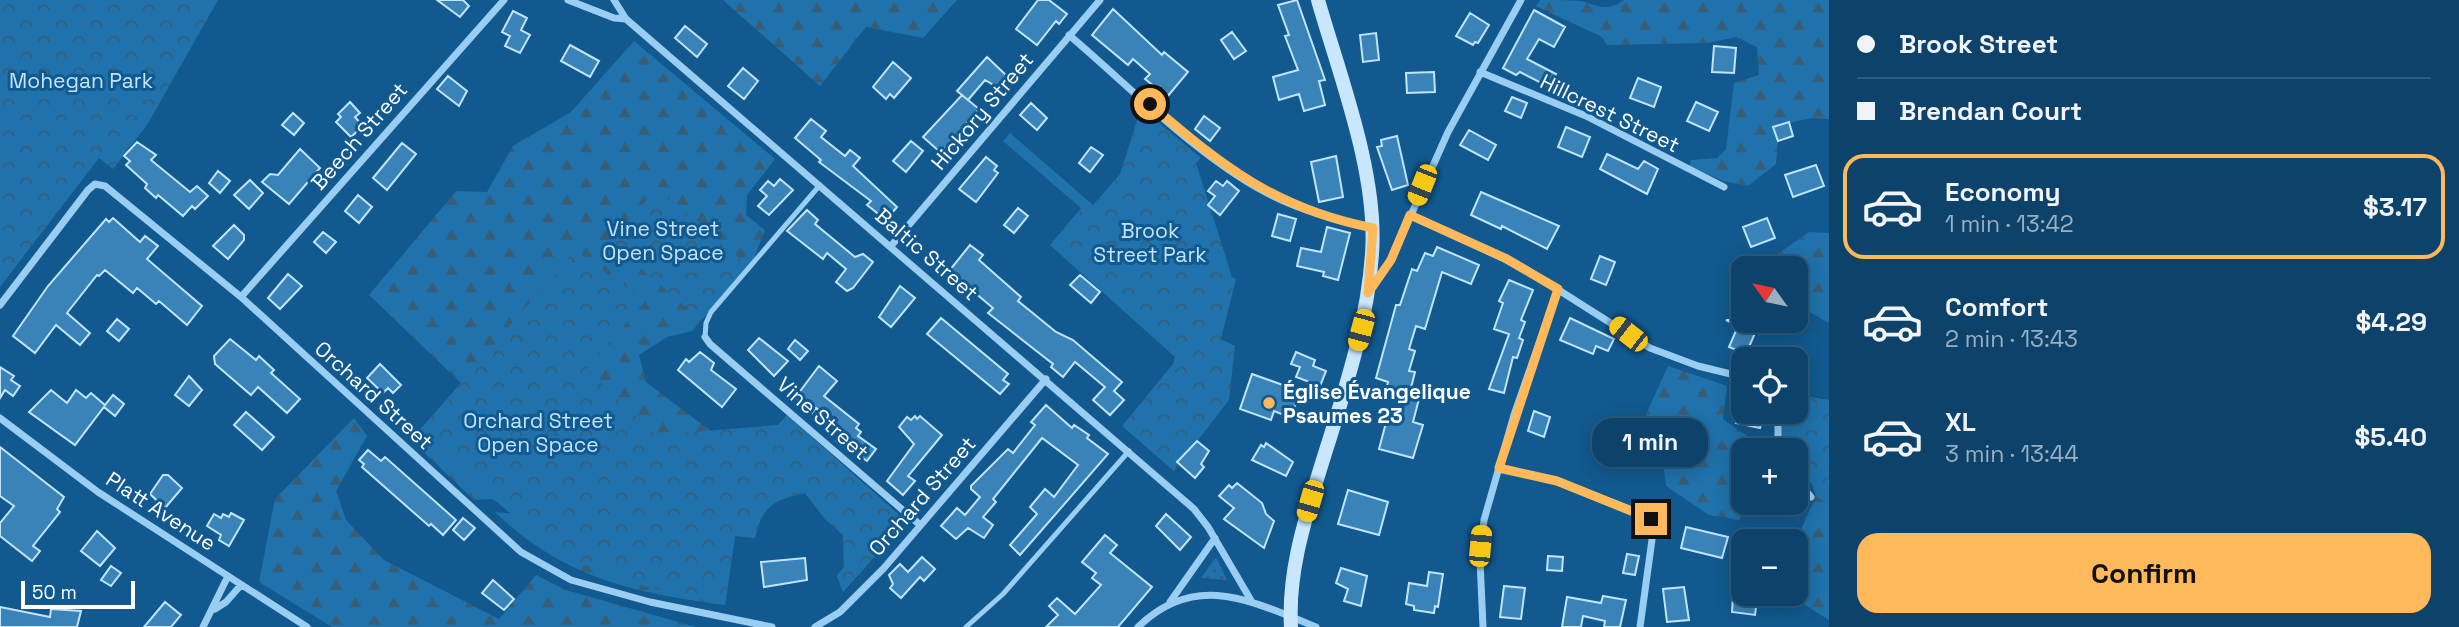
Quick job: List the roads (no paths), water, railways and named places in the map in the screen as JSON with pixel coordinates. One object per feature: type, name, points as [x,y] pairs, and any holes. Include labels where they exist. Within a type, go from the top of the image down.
[{"type":"street","name":"Beech Street","points":[[241,297],[503,0]]},
{"type":"street","points":[[568,0],[614,18],[626,19]]},
{"type":"street","name":"Baltic Street","points":[[614,0],[626,19],[1194,509],[1252,602]]},
{"type":"street","name":"Hickory Street","points":[[891,246],[1100,0]]},
{"type":"street","points":[[1290,622],[1292,583],[1299,540],[1350,370],[1368,293],[1373,228],[1361,158],[1318,0]]},
{"type":"street","points":[[1368,293],[1391,260],[1430,168],[1521,0]]},
{"type":"street","points":[[1069,35],[1196,143],[1254,186],[1316,213],[1373,228]]},
{"type":"street","name":"Hillcrest Street","points":[[1480,72],[1593,120],[1724,187]]},
{"type":"street","name":"Orchard Street","points":[[0,304],[94,185],[114,192],[241,297],[521,552],[571,580],[650,602],[772,627]]},
{"type":"street","points":[[1410,215],[1505,258],[1650,348],[1698,366],[1731,374]]},
{"type":"street","points":[[1483,627],[1482,532],[1499,468],[1558,289]]},
{"type":"street","name":"Vine Street","points":[[705,337],[919,524]]},
{"type":"street","name":"Orchard Street","points":[[816,627],[840,612],[884,568],[1045,379]]},
{"type":"street","name":"Platt Avenue","points":[[0,418],[98,492],[307,627]]},
{"type":"street","points":[[1499,468],[1557,481],[1651,519],[1654,525],[1640,627]]},
{"type":"street","points":[[1808,493],[1811,497]]},
{"type":"street","points":[[1138,627],[1169,603],[1214,538]]},
{"type":"street","points":[[203,627],[215,609],[219,592],[228,576]]},
{"type":"street","points":[[215,609],[226,602],[241,584]]},
{"type":"street","points":[[1169,603],[1197,594],[1252,602],[1290,622],[1316,627]]},
{"type":"lane","points":[[705,337],[706,323],[711,312],[820,185]]},
{"type":"lane","points":[[967,627],[1003,594],[1129,451]]},
{"type":"place","name":"Église Évangelique Psaumes 23","points":[[1269,403]]},
{"type":"park label","name":"Mohegan Park","points":[[81,80]]},
{"type":"park label","name":"Vine Street Open Space","points":[[663,240]]},
{"type":"park label","name":"Brook Street Park","points":[[1150,242]]},
{"type":"park label","name":"Orchard Street Open Space","points":[[538,432]]}]
